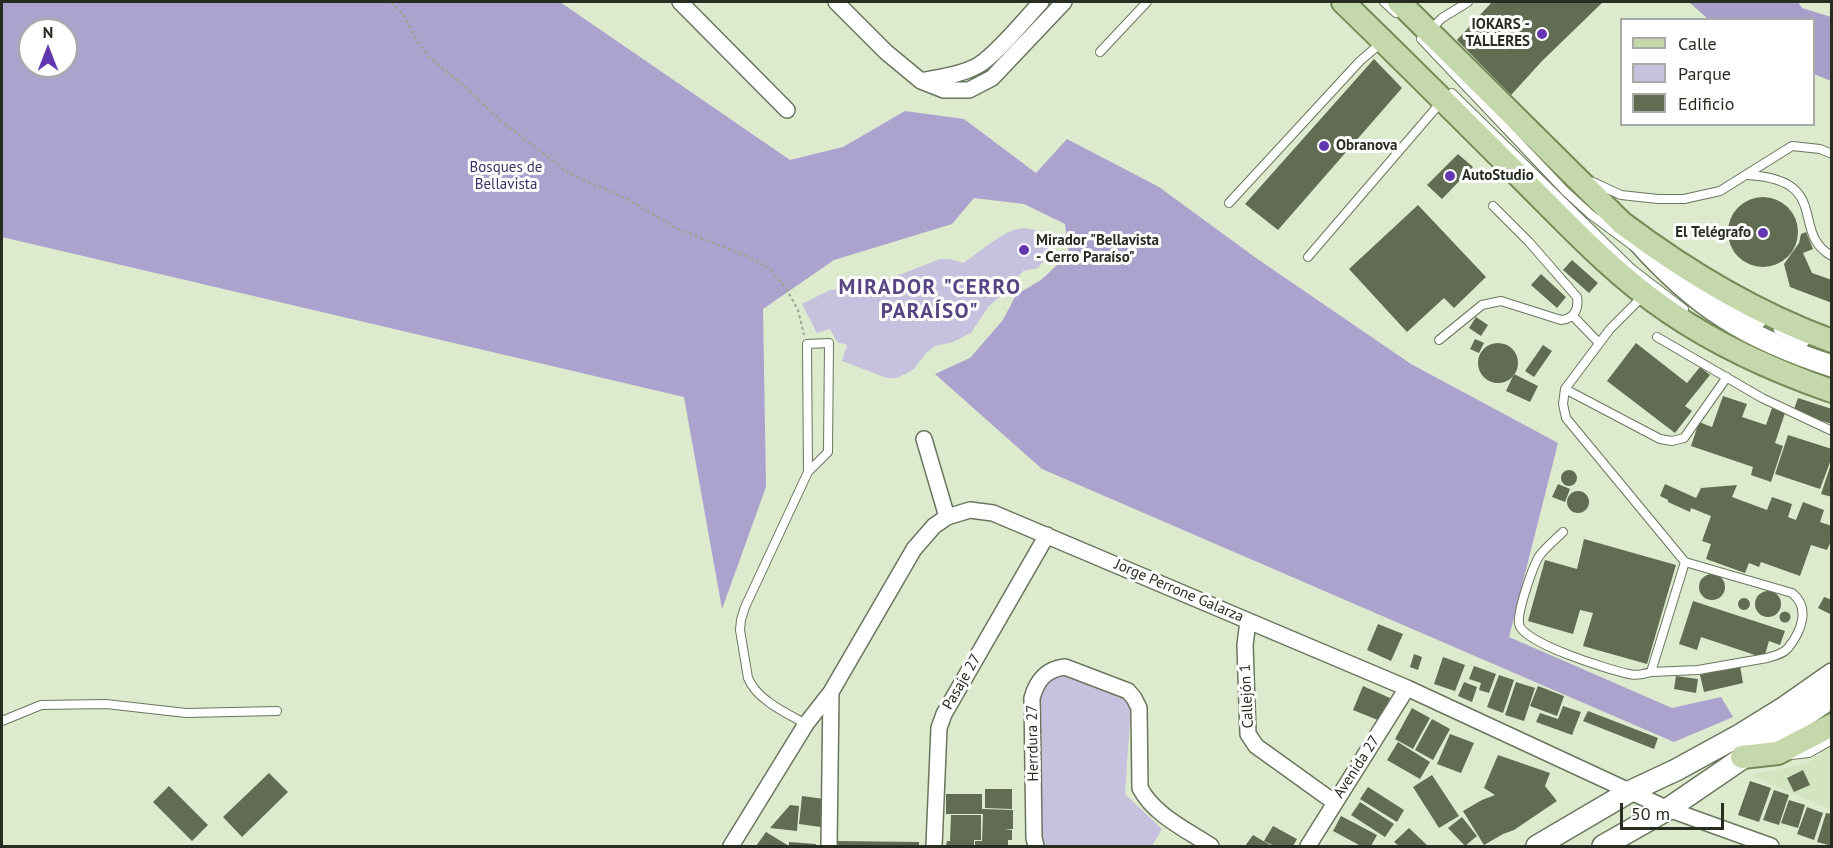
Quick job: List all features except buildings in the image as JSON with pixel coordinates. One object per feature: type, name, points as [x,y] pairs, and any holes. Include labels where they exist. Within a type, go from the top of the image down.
[{"type":"main road","points":[[1343,2],[1443,92],[1556,213],[1644,294],[1688,324],[1756,363],[1832,391]]},
{"type":"main road","points":[[1399,9],[1572,173],[1622,223],[1655,261],[1700,302],[1731,323],[1737,334],[1832,366]]},
{"type":"main road","points":[[1622,223],[1709,284],[1823,344]]},
{"type":"main road","points":[[1537,846],[1629,792],[1676,770],[1740,735],[1832,674]]},
{"type":"main road","points":[[1603,846],[1668,809],[1832,697]]},
{"type":"main road","points":[[1742,758],[1778,753],[1832,725]]},
{"type":"street","points":[[680,2],[787,110]]},
{"type":"street","points":[[836,2],[886,52],[921,81],[944,90],[969,90],[992,78],[1057,4]]},
{"type":"street","points":[[921,81],[977,67],[1041,2]]},
{"type":"street","points":[[731,846],[806,724],[831,692],[914,549],[934,526],[946,517],[924,439]]},
{"type":"street","name":"Jorge Perrone Galarza","points":[[946,517],[958,512],[982,510],[993,513],[1407,688],[1668,809],[1771,846]]},
{"type":"street","name":"Pasaje 27","points":[[934,846],[939,728],[944,714],[1047,535]]},
{"type":"street","name":"Callejón 1","points":[[1248,621],[1245,645],[1248,734],[1256,746],[1334,802]]},
{"type":"street","name":"Herrdura 27","points":[[1036,846],[1032,698],[1042,676],[1056,668],[1065,667],[1128,691],[1139,708],[1140,788],[1155,808],[1211,846]]},
{"type":"street","name":"Avenida 27","points":[[1308,846],[1407,688]]},
{"type":"street","points":[[829,846],[831,692]]},
{"type":"lane","points":[[1100,52],[1147,2]]},
{"type":"lane","points":[[1384,2],[1399,9]]},
{"type":"lane","points":[[1468,2],[1421,32],[1565,191],[1617,235],[1738,312],[1823,344]]},
{"type":"lane","points":[[1229,203],[1360,61],[1383,40]]},
{"type":"lane","points":[[1308,257],[1443,92],[1632,269],[1690,313]]},
{"type":"lane","points":[[1572,173],[1621,195],[1684,199],[1720,191],[1792,146],[1820,149],[1832,154]]},
{"type":"lane","points":[[1748,175],[1767,176],[1789,183],[1805,195],[1812,214],[1814,235],[1821,250],[1832,256]]},
{"type":"lane","points":[[1439,340],[1482,305],[1501,301],[1567,320],[1573,316],[1579,305],[1577,297],[1529,242],[1493,206]]},
{"type":"lane","points":[[1563,532],[1540,555],[1519,614],[1521,631],[1558,652],[1631,675],[1698,669],[1777,655],[1787,649],[1800,627],[1804,610],[1800,599],[1792,593],[1685,562],[1566,418],[1563,404],[1565,389],[1610,329],[1644,294]]},
{"type":"lane","points":[[1573,316],[1599,343]]},
{"type":"lane","points":[[1737,334],[1748,349],[1832,381]]},
{"type":"lane","points":[[1657,338],[1762,398],[1832,431]]},
{"type":"lane","points":[[806,724],[785,712],[752,687],[748,678],[740,630],[745,607],[808,472],[828,452],[829,343],[807,344],[808,472]]},
{"type":"lane","points":[[1565,389],[1659,439],[1672,441],[1684,438],[1727,377]]},
{"type":"lane","points":[[1652,672],[1685,562]]},
{"type":"lane","points":[[2,721],[41,705],[106,704],[186,713],[277,711]]},
{"type":"lane","points":[[1778,753],[1797,755],[1809,753],[1832,740]]},
{"type":"path","points":[[391,2],[405,17],[430,58],[461,83],[478,102],[570,174],[625,198],[678,229],[747,256],[769,268],[786,288],[798,310],[807,344]]},
{"type":"shaded area","points":[[1689,2],[1798,2],[1802,8],[1831,17],[1831,81],[1815,74],[1815,18],[1707,18]]},
{"type":"shaded area","points":[[1831,747],[1831,810],[1751,775],[1807,763]]},
{"type":"green space","name":"Bosques de Bellavista","points":[[2,2],[560,2],[790,160],[843,147],[905,111],[964,119],[1036,173],[1067,139],[1159,187],[1256,258],[1411,364],[1558,443],[1509,637],[1672,708],[1721,697],[1733,717],[1674,742],[1042,469],[935,374],[970,358],[1003,320],[1016,295],[1041,280],[1069,254],[1065,224],[1024,204],[974,198],[952,224],[834,260],[763,309],[766,487],[722,609],[684,397],[2,237]]},
{"type":"green space","name":"MIRADOR \"CERRO PARAÍSO\"","points":[[1022,228],[1042,234],[1047,241],[1050,252],[1038,268],[1023,271],[988,307],[971,333],[953,342],[935,346],[926,353],[914,369],[897,378],[887,378],[842,361],[847,345],[837,342],[830,329],[817,333],[802,304],[830,290],[871,286],[940,259],[963,263],[1006,233]]},
{"type":"green space","points":[[1064,672],[1124,694],[1131,705],[1125,794],[1162,829],[1152,846],[1046,846],[1040,837],[1035,701],[1046,680]]},
{"type":"place","name":"IOKARS - TALLERES","points":[[1542,34]]},
{"type":"place","name":"Obranova","points":[[1324,146]]},
{"type":"place","name":"AutoStudio","points":[[1450,176]]},
{"type":"place","name":"El Telégrafo","points":[[1763,233]]},
{"type":"place","name":"Mirador \"Bellavista - Cerro Paraíso\"","points":[[1024,250]]},
{"type":"district","name":"MIRADOR \"CERRO PARAÍSO\"","points":[[930,300]]}]
